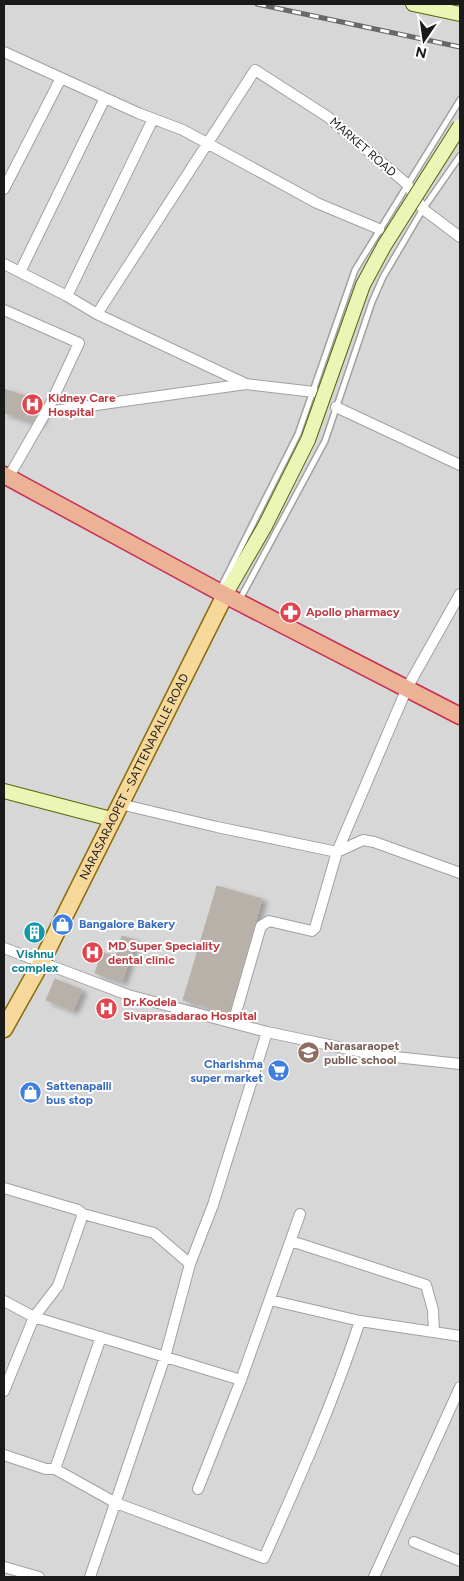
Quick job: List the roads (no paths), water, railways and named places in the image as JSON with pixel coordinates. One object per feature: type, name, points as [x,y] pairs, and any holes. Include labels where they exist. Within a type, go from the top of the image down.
[{"type":"highway","points":[[5,480],[460,716]]},
{"type":"main road","points":[[413,4],[460,14]]},
{"type":"main road","name":"NARASARAOPET - SATTENAPALLE ROAD","points":[[4,1029],[41,963],[111,819],[265,526],[308,440],[363,285],[384,246],[460,126]]},
{"type":"main road","points":[[4,792],[111,819]]},
{"type":"street","points":[[4,52],[153,119],[183,130],[317,203],[379,229]]},
{"type":"street","name":"MARKET ROAD","points":[[206,143],[255,70],[328,116],[407,184],[423,209],[460,237]]},
{"type":"street","points":[[4,189],[61,78]]},
{"type":"street","points":[[20,272],[106,98]]},
{"type":"street","points":[[67,296],[153,119]]},
{"type":"street","points":[[97,314],[206,143]]},
{"type":"street","points":[[4,264],[67,296],[97,314],[246,384]]},
{"type":"street","points":[[4,310],[79,343],[46,412],[5,480]]},
{"type":"street","points":[[46,412],[246,384],[314,392]]},
{"type":"street","points":[[336,407],[460,466]]},
{"type":"street","points":[[233,1023],[261,926],[269,921],[312,931],[315,928],[337,852],[407,688],[460,594]]},
{"type":"street","points":[[120,804],[217,827],[337,852],[363,840],[374,842],[460,873]]},
{"type":"street","points":[[4,948],[128,995],[267,1032],[377,1055],[460,1064]]},
{"type":"street","points":[[93,1576],[165,1357],[190,1264],[213,1205],[267,1032]]},
{"type":"street","points":[[4,1188],[78,1210],[83,1214],[154,1234],[190,1264]]},
{"type":"street","points":[[4,1391],[34,1317],[58,1286],[83,1214]]},
{"type":"street","points":[[198,1489],[241,1380],[300,1214]]},
{"type":"street","points":[[291,1241],[426,1285],[432,1310],[434,1332]]},
{"type":"street","points":[[270,1300],[360,1321],[460,1336]]},
{"type":"street","points":[[4,1301],[34,1317],[241,1380]]},
{"type":"street","points":[[4,1455],[46,1469],[55,1469],[116,1504],[264,1558],[310,1457],[342,1377],[360,1321]]},
{"type":"street","points":[[55,1469],[101,1337]]},
{"type":"street","points":[[374,1577],[460,1387]]},
{"type":"street","points":[[414,1542],[460,1560]]},
{"type":"street","points":[[4,1567],[39,1577]]},
{"type":"lane","points":[[227,596],[298,434],[355,270],[460,100]]},
{"type":"lane","points":[[227,596],[321,450],[383,277],[423,209],[460,156]]},
{"type":"railway","points":[[257,4],[460,47]]},
{"type":"place","name":"Kidney Care Hospital","points":[[32,405]]},
{"type":"place","name":"Apollo pharmacy","points":[[290,612]]},
{"type":"place","name":"Bangalore Bakery","points":[[63,924]]},
{"type":"place","name":"Vishnu complex","points":[[35,933]]},
{"type":"place","name":"MD Super Speciality dental clinic","points":[[92,953]]},
{"type":"place","name":"Dr.Kodela Sivaprasadarao Hospital","points":[[107,1009]]},
{"type":"place","name":"Narasaraopet public school","points":[[308,1053]]},
{"type":"place","name":"Charishma super market","points":[[279,1071]]},
{"type":"place","name":"Sattenapalli bus stop","points":[[30,1093]]}]
